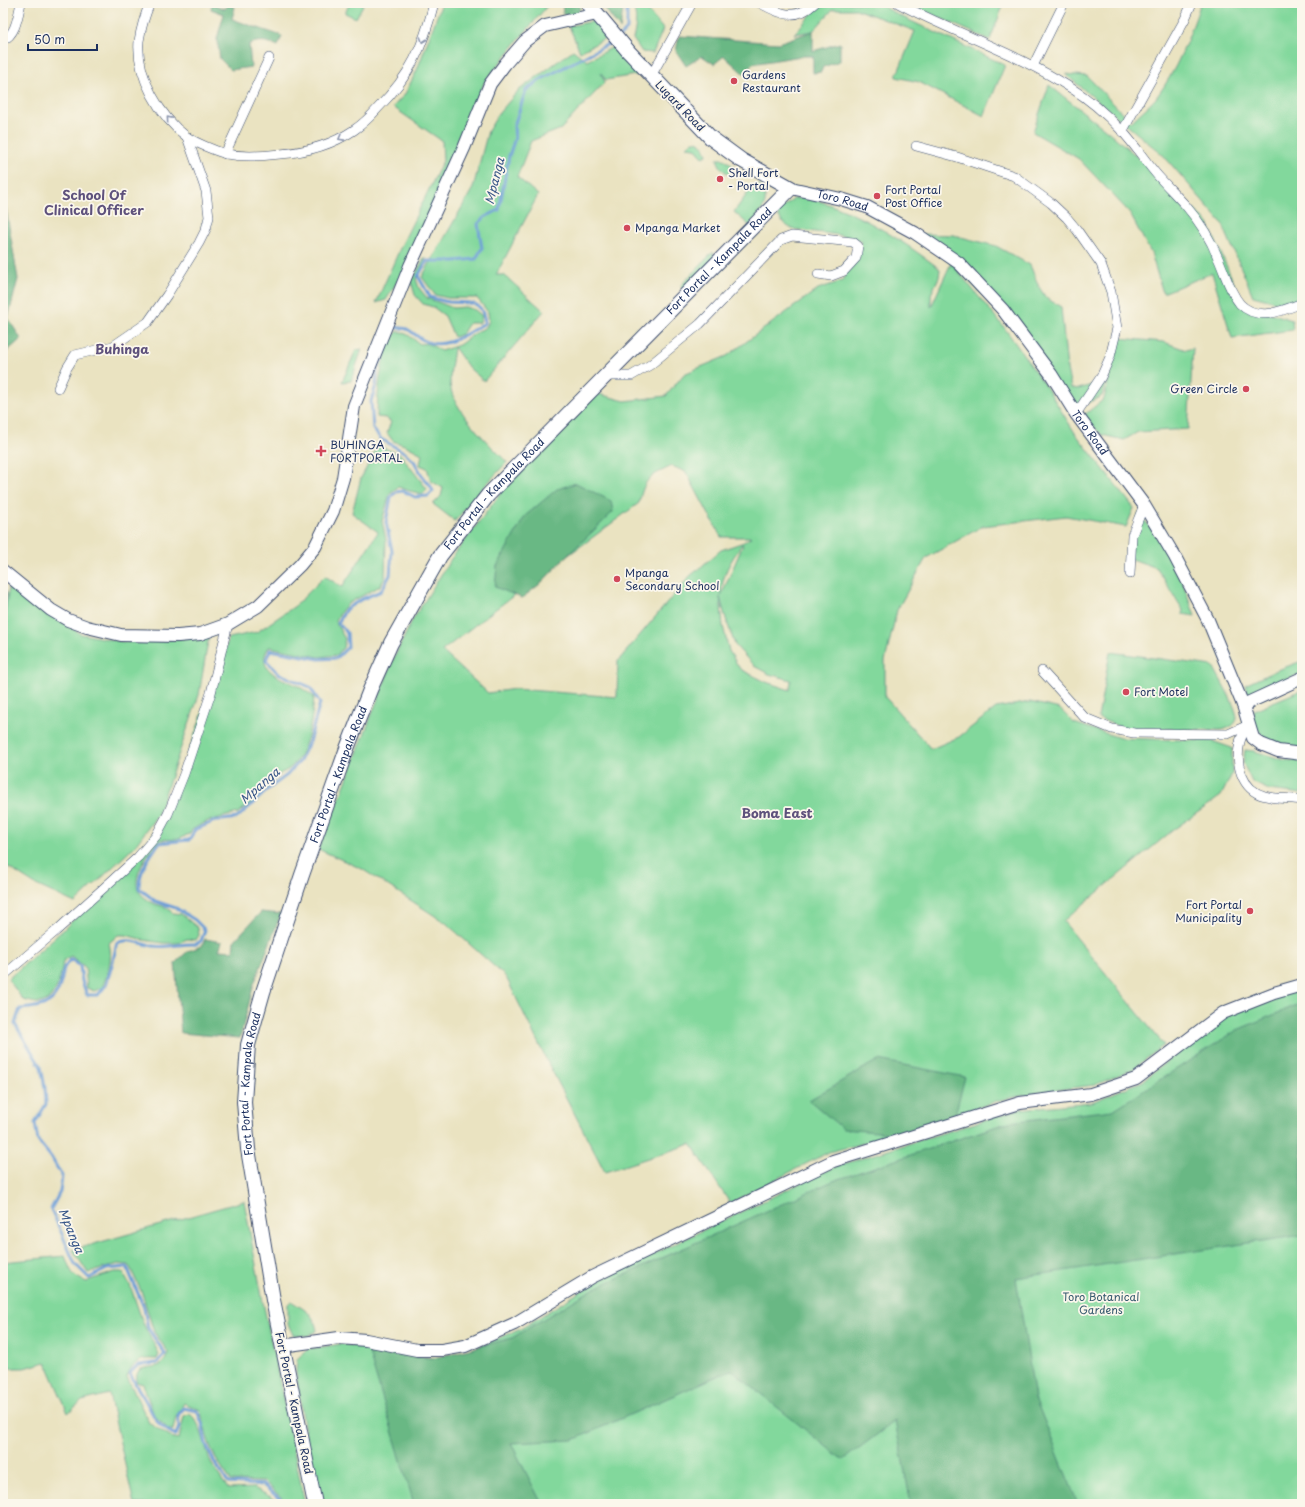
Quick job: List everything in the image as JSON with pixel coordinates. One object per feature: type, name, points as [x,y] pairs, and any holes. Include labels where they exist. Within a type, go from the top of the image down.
[{"type":"highway","name":"Lugard Road","points":[[588,3],[629,52],[711,138],[741,160],[791,188]]},
{"type":"highway","name":"Fort Portal - Kampala Road","points":[[315,1504],[282,1346],[248,1149],[244,1102],[248,1045],[263,992],[302,875],[370,690],[391,643],[440,556],[488,495],[791,188]]},
{"type":"main road","points":[[3,571],[51,610],[68,620],[87,627],[120,635],[178,636],[200,634],[228,624],[258,606],[300,565],[315,547],[333,511],[343,478],[354,406],[410,266],[464,148],[490,84],[516,50],[545,26],[597,14]]},
{"type":"main road","name":"Toro Road","points":[[791,188],[841,199],[866,207],[915,233],[959,263],[1003,310],[1051,374],[1076,414],[1144,506],[1175,557],[1208,620],[1243,705],[1253,738],[1261,744],[1278,751],[1302,754]]},
{"type":"main road","points":[[1243,705],[1302,678]]},
{"type":"main road","points":[[282,1346],[340,1338],[366,1340],[417,1350],[442,1350],[465,1346],[514,1324],[592,1277],[833,1161],[1020,1103],[1091,1094],[1136,1079],[1223,1014],[1274,994],[1302,985]]},
{"type":"street","points":[[3,40],[9,36],[14,27],[21,3]]},
{"type":"street","points":[[150,3],[139,41],[142,66],[146,81],[150,92],[160,108],[187,137],[225,154],[263,156],[301,152],[333,142],[354,130],[386,100],[404,78],[422,45],[434,3]]},
{"type":"street","points":[[652,76],[692,3]]},
{"type":"street","points":[[760,3],[775,11],[792,15],[807,10],[815,3]]},
{"type":"street","points":[[898,3],[1033,66],[1072,88],[1101,110],[1188,208],[1218,256],[1227,280],[1237,300],[1244,308],[1252,312],[1263,314],[1275,313],[1302,303]]},
{"type":"street","points":[[1033,66],[1064,3]]},
{"type":"street","points":[[1122,132],[1185,19],[1192,3]]},
{"type":"street","points":[[225,154],[269,58]]},
{"type":"street","points":[[58,388],[67,368],[76,355],[114,346],[148,322],[167,295],[199,243],[206,229],[209,217],[206,191],[187,137]]},
{"type":"street","points":[[916,146],[957,156],[1014,176],[1067,218],[1101,264],[1111,292],[1117,328],[1110,357],[1101,377],[1076,414]]},
{"type":"street","points":[[605,376],[631,376],[650,366],[700,324],[781,240],[792,236],[853,242],[858,246],[856,258],[844,271],[831,276],[818,274]]},
{"type":"street","points":[[1130,574],[1132,535],[1144,506]]},
{"type":"street","points":[[3,976],[56,931],[138,857],[156,836],[168,814],[184,774],[212,693],[228,624]]},
{"type":"street","points":[[1042,670],[1084,718],[1112,729],[1134,733],[1228,734],[1248,725]]},
{"type":"street","points":[[1248,725],[1240,741],[1239,760],[1241,773],[1248,786],[1264,796],[1302,800]]},
{"type":"green space","points":[[350,3],[364,3],[356,18],[345,13]]},
{"type":"green space","points":[[442,3],[549,3],[484,83],[450,168],[405,269],[386,300],[376,303],[402,244],[443,161],[442,141],[393,107],[405,94],[417,70]]},
{"type":"green space","points":[[562,3],[579,3],[580,7],[578,16],[572,18],[563,14]]},
{"type":"green space","points":[[603,3],[619,3],[623,10],[620,29],[606,10]]},
{"type":"green space","points":[[631,3],[643,3],[663,29],[653,53],[642,52],[633,39],[636,16]]},
{"type":"green space","points":[[821,3],[878,3],[898,15],[1005,65],[984,116],[919,82],[896,77],[915,31],[856,9],[833,9],[813,31],[794,34]]},
{"type":"green space","points":[[906,3],[1004,3],[990,40]]},
{"type":"green space","points":[[1196,3],[1302,3],[1302,300],[1287,305],[1253,296],[1222,223],[1163,155],[1065,74],[1087,76],[1131,122],[1156,98],[1170,76],[1187,42],[1196,17],[1200,5]]},
{"type":"green space","points":[[212,4],[225,9],[228,5],[235,7],[232,19],[282,36],[278,46],[264,42],[249,44],[251,67],[231,70],[220,59],[217,39],[224,14],[211,9]]},
{"type":"green space","points":[[595,21],[610,36],[580,52],[569,26]]},
{"type":"green space","points":[[813,31],[813,51],[840,43],[840,61],[823,67],[821,72],[813,73],[813,56],[801,56],[752,64],[745,75],[724,56],[714,64],[702,56],[686,66],[676,51],[679,36],[778,43]]},
{"type":"green space","points":[[617,45],[641,74],[606,80],[601,73],[605,82],[561,129],[531,141],[517,177],[538,195],[496,275],[504,275],[544,311],[484,381],[469,368],[454,347],[450,385],[455,400],[475,429],[507,462],[455,521],[433,504],[441,496],[443,488],[431,481],[427,468],[420,465],[422,454],[393,441],[387,433],[391,422],[386,418],[377,417],[379,384],[384,357],[393,336],[399,331],[408,335],[420,344],[429,344],[441,351],[459,345],[486,327],[489,321],[488,312],[477,298],[448,298],[435,295],[422,277],[473,188],[488,131],[499,113],[518,91],[573,50],[587,61]]},
{"type":"green space","points":[[1049,85],[1110,133],[1150,168],[1208,223],[1243,304],[1292,320],[1293,330],[1232,338],[1212,273],[1163,293],[1151,253],[1129,212],[1079,159],[1033,132]]},
{"type":"green space","points":[[693,141],[699,142],[703,145],[707,155],[703,157],[695,148],[686,147]]},
{"type":"green space","points":[[717,159],[724,159],[740,172],[738,176],[724,171]]},
{"type":"green space","points":[[760,185],[765,197],[764,207],[750,226],[734,212],[750,190]]},
{"type":"green space","points":[[3,192],[18,279],[8,318],[21,339],[3,355]]},
{"type":"green space","points":[[805,197],[842,209],[859,217],[909,246],[940,269],[939,277],[931,294],[931,307],[951,263],[1003,326],[1047,388],[1075,433],[1134,508],[1126,527],[1066,516],[983,526],[926,558],[897,610],[885,661],[885,697],[931,749],[959,737],[996,708],[1030,702],[1060,709],[1074,723],[1120,738],[1212,741],[1232,748],[1232,774],[1221,796],[1173,830],[1063,921],[1164,1045],[1133,1069],[1095,1085],[1048,1091],[1000,1100],[904,1133],[829,1152],[730,1203],[691,1144],[605,1172],[549,1065],[506,977],[446,923],[362,869],[318,849],[340,797],[393,660],[412,621],[451,559],[510,481],[595,393],[625,401],[666,396],[684,374],[727,356],[818,289],[842,281],[861,246],[862,241],[839,235],[792,229],[783,223],[776,212],[794,199]],"holes":[[[672,466],[686,472],[721,537],[751,537],[744,542],[721,550],[689,577],[618,661],[617,697],[515,689],[488,693],[442,651],[493,611],[639,503],[643,488],[653,476]],[[742,544],[743,545],[721,596],[727,568]],[[720,597],[735,645],[754,666],[769,674],[791,680],[790,690],[766,682],[740,669],[729,651],[723,626]]]},
{"type":"green space","points":[[921,234],[953,235],[996,246],[1030,265],[1039,287],[1046,298],[1061,307],[1067,369],[1071,388],[1079,389],[1106,380],[1102,396],[1073,410],[1009,320]]},
{"type":"green space","points":[[713,252],[714,257],[685,291],[680,286]]},
{"type":"green space","points":[[424,258],[426,258],[416,279],[419,288],[427,298],[453,308],[465,307],[475,310],[482,316],[480,323],[469,323],[462,334],[454,337],[445,316],[433,307],[423,304],[415,295],[411,281]]},
{"type":"green space","points":[[1119,338],[1164,342],[1186,350],[1193,348],[1188,429],[1138,432],[1124,440],[1102,435],[1083,416],[1104,399]]},
{"type":"green space","points":[[362,349],[351,381],[342,382],[356,350]]},
{"type":"green space","points":[[378,446],[400,454],[427,489],[423,494],[398,487],[390,493],[382,521],[386,540],[385,578],[380,586],[349,603],[336,620],[337,625],[345,639],[343,648],[337,655],[319,657],[269,647],[265,655],[267,667],[271,672],[276,676],[296,685],[314,697],[310,729],[297,761],[290,768],[281,773],[251,803],[238,813],[208,821],[179,839],[159,840],[145,858],[138,874],[138,888],[142,895],[154,904],[167,908],[172,913],[181,914],[198,928],[199,935],[196,940],[187,939],[178,943],[163,943],[126,935],[118,935],[109,943],[110,960],[102,988],[94,991],[87,988],[85,967],[71,956],[63,961],[57,986],[50,998],[39,1003],[23,1000],[8,979],[63,930],[139,855],[167,813],[229,638],[257,632],[295,606],[325,576],[342,587],[378,532],[352,513],[361,478]]},
{"type":"green space","points":[[576,483],[611,501],[613,512],[540,584],[522,598],[495,587],[497,566],[525,516],[557,489]]},
{"type":"green space","points":[[1139,513],[1174,559],[1195,616],[1182,614],[1183,610],[1157,568],[1129,558]]},
{"type":"green space","points":[[10,580],[47,612],[81,634],[124,642],[160,641],[209,635],[199,695],[158,814],[135,846],[75,903],[34,884],[3,864],[3,589],[6,592],[5,613]]},
{"type":"green space","points":[[1110,652],[1213,666],[1234,707],[1237,718],[1235,723],[1231,727],[1220,730],[1123,728],[1098,718]]},
{"type":"green space","points":[[1302,661],[1302,673],[1248,697],[1245,685],[1275,671]]},
{"type":"green space","points":[[1302,690],[1302,748],[1279,746],[1264,738],[1253,723],[1254,710]]},
{"type":"green space","points":[[1245,750],[1254,751],[1284,760],[1302,761],[1302,794],[1269,790],[1252,782],[1243,763]]},
{"type":"green space","points":[[261,912],[281,914],[254,984],[240,1038],[181,1033],[175,963],[188,951],[202,946],[205,939],[222,942],[219,950],[233,951],[234,941]]},
{"type":"green space","name":"Toro Botanical Gardens","points":[[1302,985],[1302,1504],[318,1504],[308,1453],[296,1372],[297,1359],[308,1349],[341,1344],[434,1358],[467,1351],[519,1330],[594,1283],[834,1167],[1020,1109],[1092,1102],[1143,1081],[1223,1014]]},
{"type":"green space","name":"Toro Botanical Gardens","points":[[1302,1003],[1302,1235],[1016,1278],[1035,1398],[1078,1504],[911,1504],[895,1421],[843,1460],[731,1370],[573,1440],[511,1443],[542,1504],[414,1504],[369,1353],[434,1358],[512,1338],[593,1289],[833,1181],[1009,1122],[1113,1110],[1237,1030]]},
{"type":"green space","points":[[878,1060],[965,1077],[955,1115],[900,1134],[843,1129],[809,1100]]},
{"type":"green space","points":[[244,1201],[263,1302],[305,1504],[288,1504],[265,1482],[231,1481],[211,1448],[200,1410],[184,1403],[176,1417],[173,1430],[169,1430],[154,1415],[143,1384],[136,1382],[137,1374],[139,1370],[144,1368],[160,1365],[166,1358],[168,1352],[154,1332],[142,1293],[129,1265],[118,1264],[88,1273],[73,1250]]},
{"type":"green space","points":[[65,1256],[72,1272],[82,1280],[87,1282],[115,1272],[123,1272],[130,1285],[143,1323],[159,1354],[157,1359],[141,1360],[135,1364],[127,1377],[149,1423],[170,1437],[179,1439],[184,1416],[189,1414],[197,1422],[211,1462],[228,1489],[254,1488],[271,1497],[277,1504],[134,1504],[109,1394],[82,1401],[68,1413],[46,1362],[24,1368],[3,1368],[3,1262]]},
{"type":"green space","points":[[291,1301],[311,1316],[316,1325],[317,1331],[307,1336],[293,1335],[288,1324],[288,1304]]},
{"type":"waterway","name":"Mpanga","points":[[620,36],[627,29],[627,7],[624,3]]},
{"type":"waterway","name":"Mpanga","points":[[284,1504],[263,1485],[228,1483],[214,1461],[206,1444],[202,1423],[197,1411],[184,1408],[178,1415],[179,1427],[176,1435],[169,1432],[156,1420],[135,1383],[130,1373],[138,1365],[157,1363],[165,1354],[148,1328],[144,1308],[127,1267],[107,1269],[89,1278],[75,1264],[51,1209],[60,1192],[62,1176],[51,1157],[38,1141],[35,1123],[46,1104],[41,1067],[15,1024],[20,1009],[41,1006],[51,1001],[58,990],[64,968],[71,959],[80,966],[82,981],[87,995],[98,995],[106,985],[117,943],[121,941],[130,941],[153,946],[164,946],[196,944],[201,941],[205,930],[195,920],[176,908],[155,901],[139,888],[141,875],[148,859],[159,843],[189,840],[195,830],[215,821],[237,818],[271,787],[287,775],[300,761],[309,742],[320,703],[310,687],[278,673],[266,660],[270,650],[319,659],[337,658],[348,647],[347,633],[338,623],[346,609],[362,599],[381,591],[390,575],[392,551],[386,522],[391,497],[396,492],[403,491],[415,497],[428,496],[433,491],[414,461],[404,452],[381,439],[373,429],[371,401],[376,385],[377,369],[395,327],[407,329],[423,340],[439,344],[455,340],[485,323],[481,309],[477,305],[449,302],[430,297],[418,276],[427,261],[476,259],[482,248],[478,224],[485,217],[499,210],[509,156],[515,138],[514,126],[526,90],[540,80],[614,41]]},
{"type":"place","name":"Gardens Restaurant","points":[[734,81]]},
{"type":"place","name":"Shell Fort - Portal","points":[[720,179]]},
{"type":"place","name":"Fort Portal Post Office","points":[[877,196]]},
{"type":"place","name":"Mpanga Market","points":[[627,228]]},
{"type":"place","name":"Green Circle","points":[[1246,389]]},
{"type":"place","name":"BUHINGA FORTPORTAL","points":[[321,451]]},
{"type":"place","name":"Mpanga Secondary School","points":[[617,579]]},
{"type":"place","name":"Fort Motel","points":[[1126,692]]},
{"type":"place","name":"Fort Portal Municipality","points":[[1250,911]]},
{"type":"district","name":"School Of Clinical Officer","points":[[94,202]]},
{"type":"district","name":"Buhinga","points":[[122,349]]},
{"type":"district","name":"Boma East","points":[[777,813]]}]
